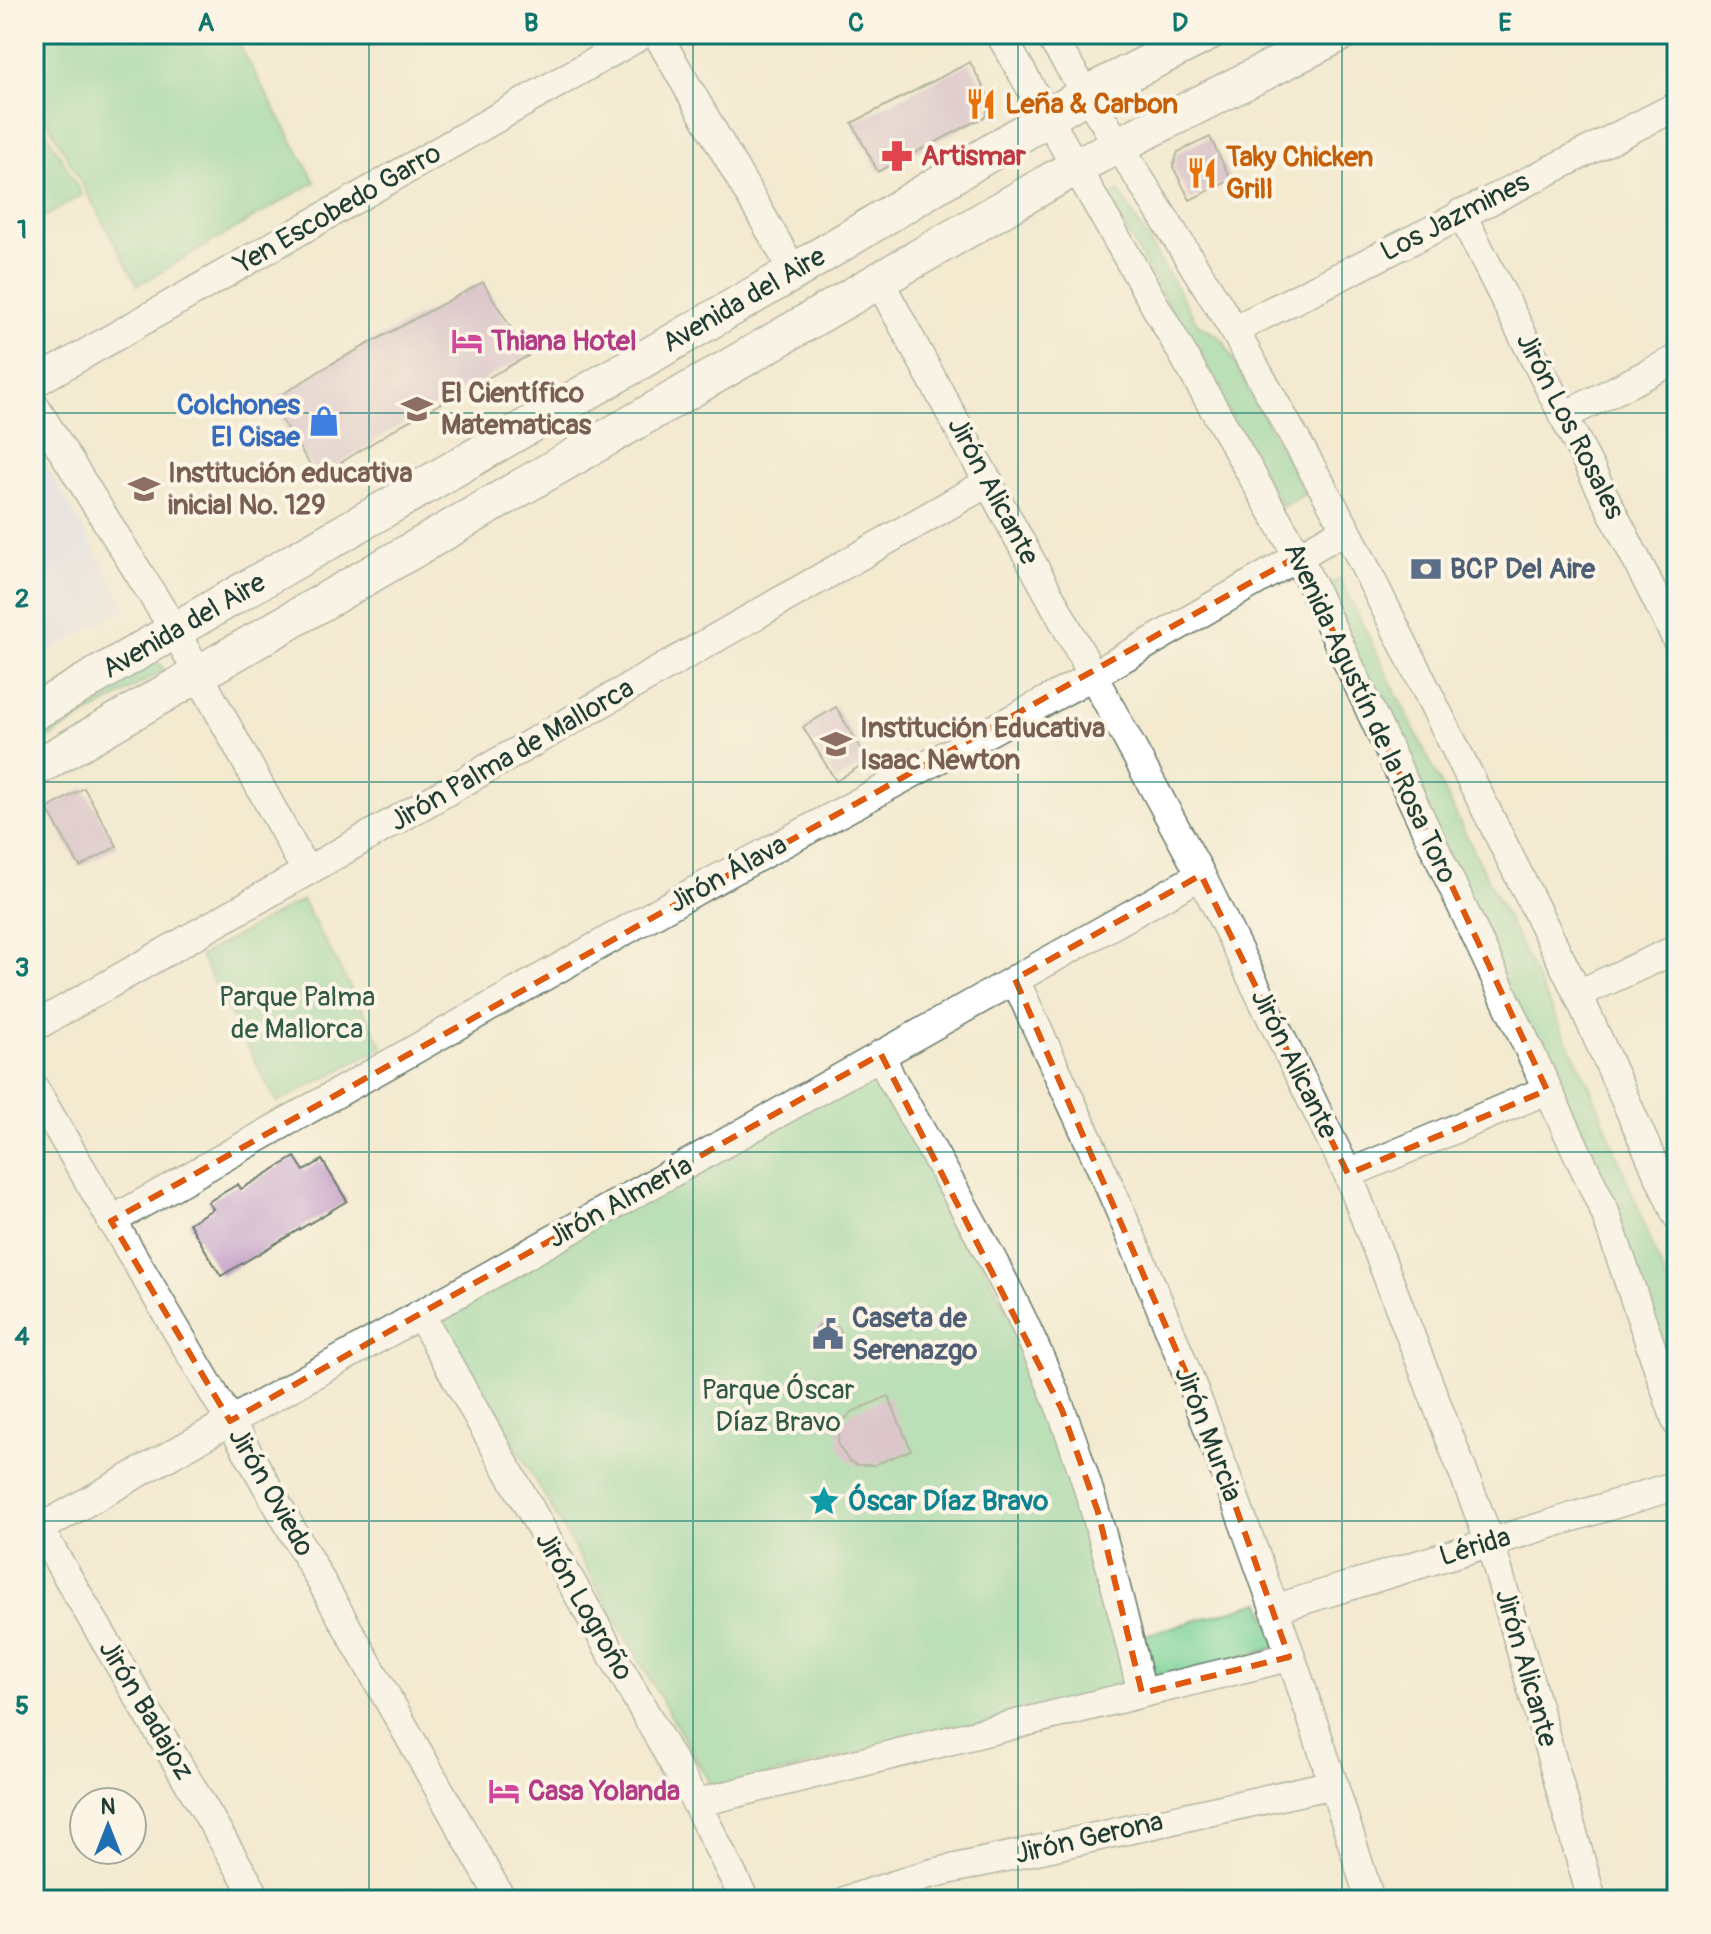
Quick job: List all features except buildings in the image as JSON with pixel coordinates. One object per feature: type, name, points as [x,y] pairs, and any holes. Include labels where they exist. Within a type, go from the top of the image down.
[{"type":"main road","name":"Avenida del Aire","points":[[34,712],[794,272],[1085,95],[1206,34]]},
{"type":"main road","name":"Avenida del Aire","points":[[34,769],[1062,175],[1339,34]]},
{"type":"street","name":"Yen Escobedo Garro","points":[[34,383],[643,34]]},
{"type":"street","points":[[657,34],[794,272]]},
{"type":"street","name":"Avenida Agustín de la Rosa Toro","points":[[1000,34],[1046,119],[1062,175],[1298,556],[1605,1212],[1677,1423]]},
{"type":"street","name":"Avenida Agustín de la Rosa Toro","points":[[1049,34],[1234,330],[1346,529],[1578,994],[1677,1216]]},
{"type":"street","name":"Los Jazmines","points":[[1234,330],[1677,106]]},
{"type":"street","name":"Jirón Los Rosales","points":[[1461,213],[1566,415],[1677,640]]},
{"type":"street","name":"Jirón Alicante","points":[[878,279],[1201,875],[1348,1174],[1490,1542],[1592,1900]]},
{"type":"street","points":[[1566,415],[1677,359]]},
{"type":"street","points":[[34,405],[175,631],[306,871]]},
{"type":"street","name":"Jirón Palma de Mallorca","points":[[34,1027],[989,482]]},
{"type":"street","name":"Jirón Álava","points":[[111,1221],[695,891],[1092,676],[1346,529]]},
{"type":"street","name":"Jirón Almería","points":[[36,1524],[230,1421],[1201,875]]},
{"type":"street","points":[[1578,994],[1677,949]]},
{"type":"street","name":"Jirón Murcia","points":[[1015,979],[1120,1211],[1197,1398],[1274,1609],[1370,1900]]},
{"type":"street","points":[[881,1054],[890,1076],[983,1243],[1062,1410],[1098,1512],[1142,1693]]},
{"type":"street","name":"Jirón Oviedo","points":[[34,1088],[230,1421],[502,1900]]},
{"type":"street","points":[[1348,1174],[1547,1090]]},
{"type":"street","name":"Jirón Logroño","points":[[420,1314],[696,1803],[745,1900]]},
{"type":"street","name":"Lérida","points":[[1274,1609],[1677,1485]]},
{"type":"street","name":"Jirón Badajoz","points":[[36,1524],[258,1900]]},
{"type":"street","points":[[696,1803],[1289,1657]]},
{"type":"street","name":"Jirón Gerona","points":[[847,1900],[929,1874],[1334,1784]]},
{"type":"highlighted area","points":[[1298,556],[1547,1090],[1348,1174],[1201,875],[1015,979],[1197,1398],[1289,1657],[1142,1693],[1098,1512],[1062,1410],[881,1054],[230,1421],[111,1221]]},
{"type":"shaded area","points":[[34,443],[127,607],[34,660]]},
{"type":"green space","points":[[34,34],[233,34],[315,182],[138,285],[34,97]]},
{"type":"green space","points":[[34,110],[82,195],[34,223]]},
{"type":"green space","points":[[1119,191],[1197,323],[1222,339],[1305,494],[1282,507],[1108,198]]},
{"type":"green space","points":[[1340,579],[1591,1089],[1677,1308],[1677,1402],[1322,590]]},
{"type":"green space","points":[[149,648],[164,670],[34,746],[34,715]]},
{"type":"green space","name":"Parque Palma de Mallorca","points":[[302,900],[383,1047],[277,1103],[200,956]]},
{"type":"green space","name":"Parque Óscar Díaz Bravo","points":[[875,1058],[1037,1367],[1087,1511],[1133,1688],[713,1789],[434,1304]]},
{"type":"green space","points":[[1261,1602],[1278,1647],[1150,1682],[1138,1637]]},
{"type":"place","name":"Leña & Carbon","points":[[981,104]]},
{"type":"place","name":"Artismar","points":[[897,156]]},
{"type":"place","name":"Taky Chicken Grill","points":[[1202,173]]},
{"type":"place","name":"Thiana Hotel","points":[[467,341]]},
{"type":"place","name":"El Científico Matematicas","points":[[417,409]]},
{"type":"place","name":"Colchones El Cisae","points":[[324,421]]},
{"type":"place","name":"Institución educativa inicial No. 129","points":[[144,489]]},
{"type":"place","name":"BCP Del Aire","points":[[1426,569]]},
{"type":"place","name":"Institución Educativa Isaac Newton","points":[[836,744]]},
{"type":"place","name":"Caseta de Serenazgo","points":[[828,1334]]},
{"type":"place","name":"Óscar Díaz Bravo","points":[[824,1501]]},
{"type":"place","name":"Casa Yolanda","points":[[504,1791]]}]
